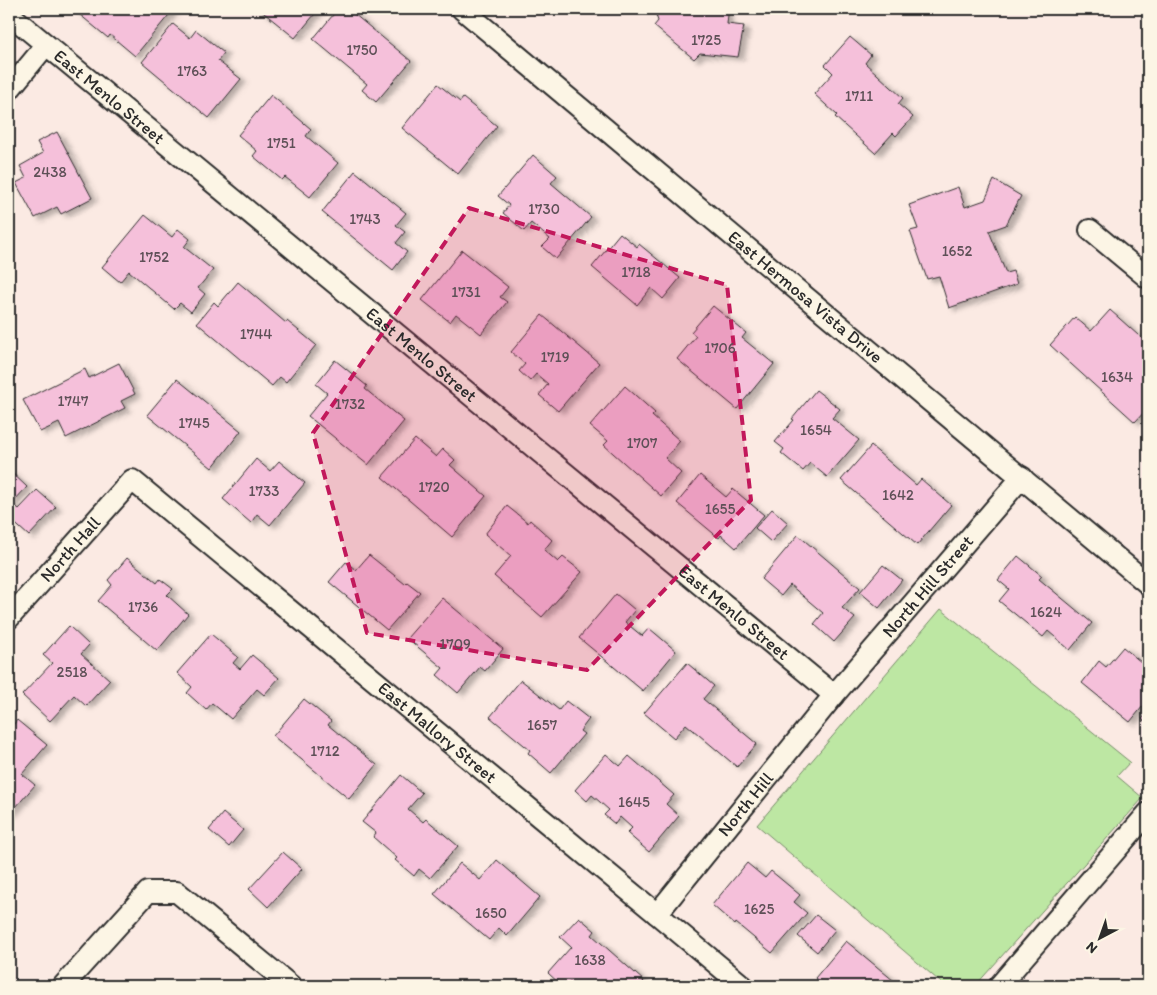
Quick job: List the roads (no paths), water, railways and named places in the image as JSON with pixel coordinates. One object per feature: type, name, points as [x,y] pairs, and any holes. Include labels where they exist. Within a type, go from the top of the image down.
[{"type":"street","name":"East Hermosa Vista Drive","points":[[462,9],[1148,584]]},
{"type":"street","name":"East Menlo Street","points":[[9,14],[834,695]]},
{"type":"street","points":[[9,90],[46,45]]},
{"type":"street","points":[[1090,230],[1148,278]]},
{"type":"street","name":"North Hill Street","points":[[834,695],[1022,477]]},
{"type":"street","name":"North Hall","points":[[11,610],[132,480]]},
{"type":"street","name":"East Mallory Street","points":[[132,480],[743,986]]},
{"type":"street","name":"North Hill","points":[[657,914],[834,695]]},
{"type":"street","points":[[999,986],[1148,814]]},
{"type":"street","points":[[64,986],[148,892],[177,892],[291,986]]}]
